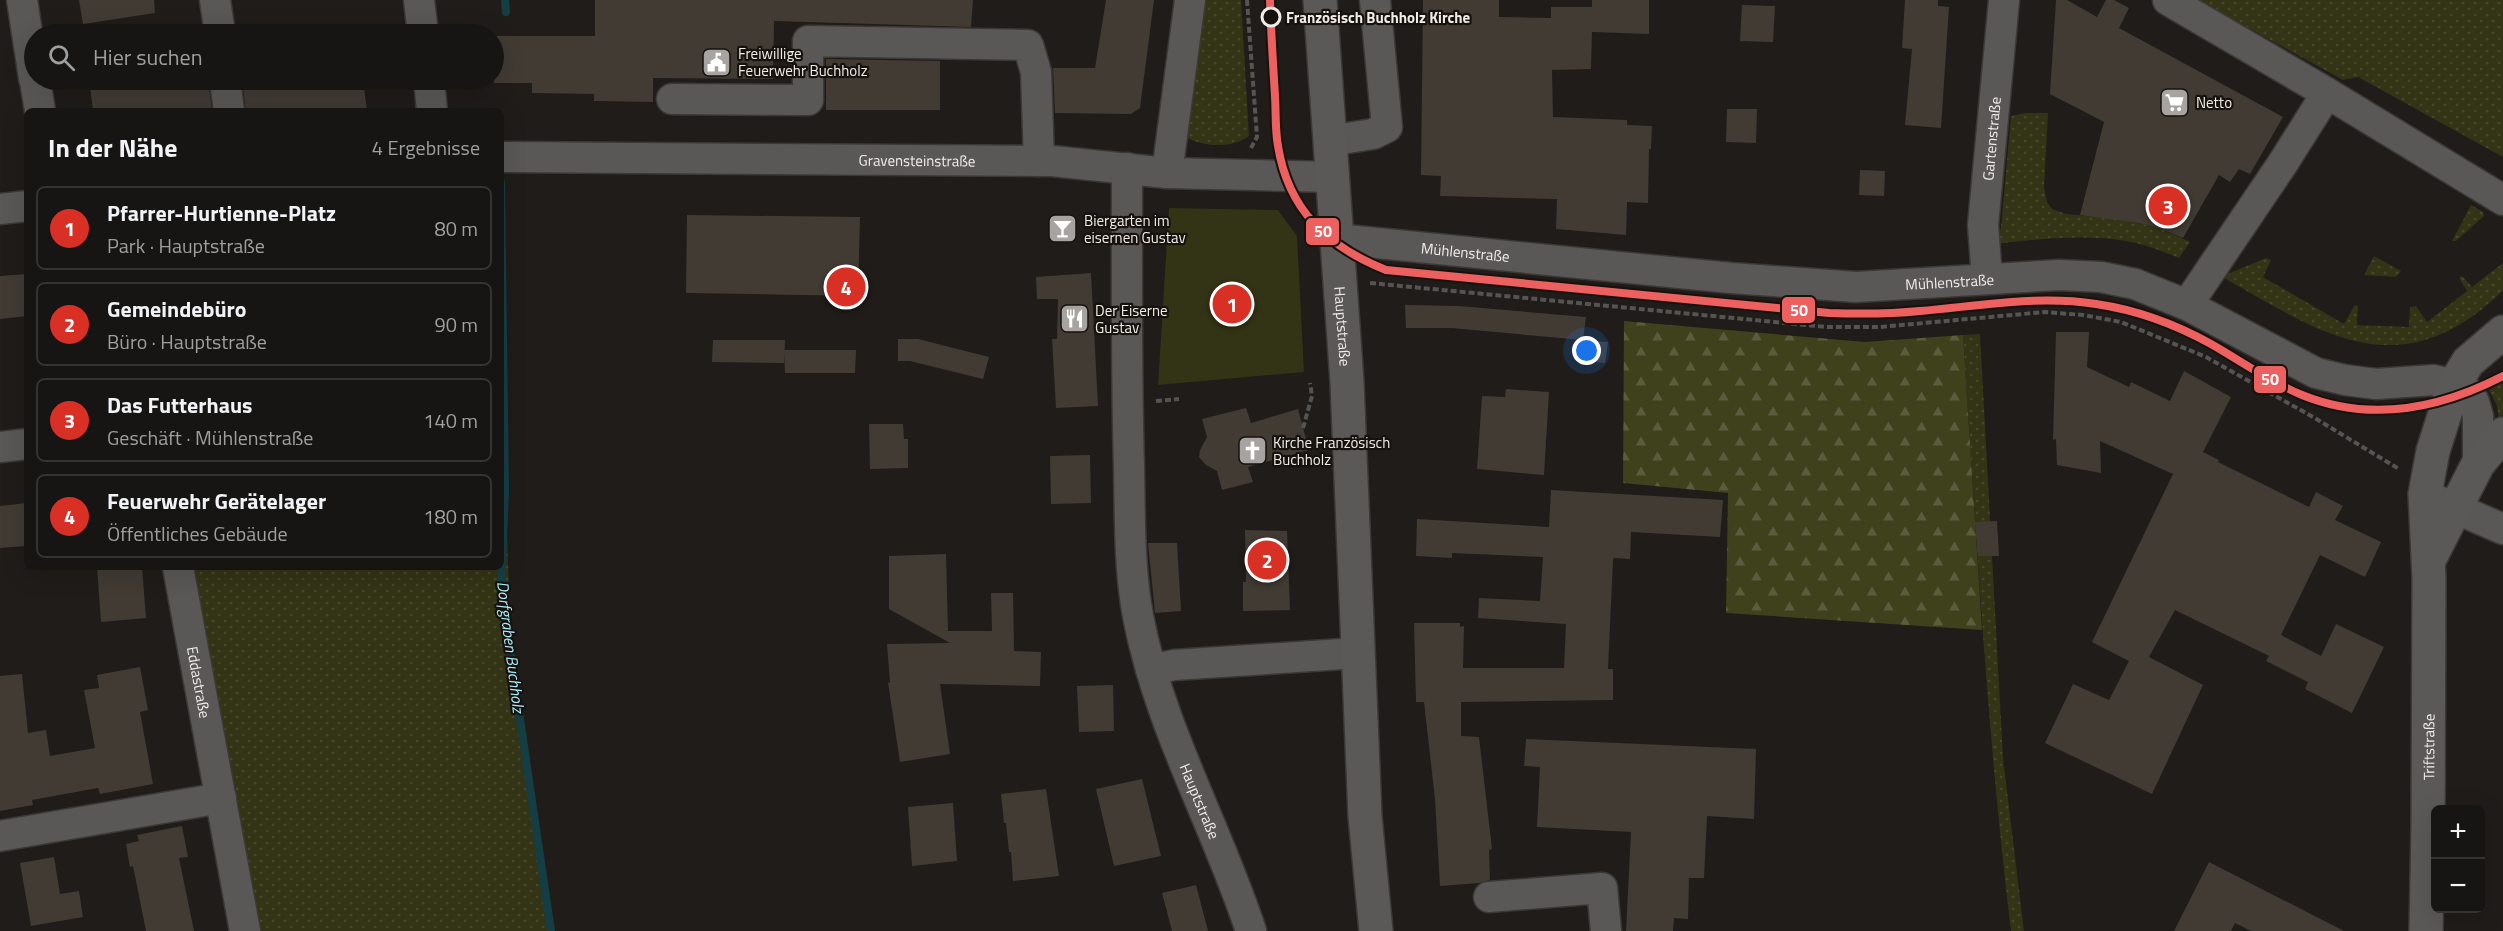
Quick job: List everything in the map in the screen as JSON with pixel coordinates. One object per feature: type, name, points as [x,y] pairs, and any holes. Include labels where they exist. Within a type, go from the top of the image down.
[{"type":"main road","name":"Hauptstraße","points":[[1320,0],[1347,382],[1365,816],[1376,931]]},
{"type":"main road","name":"Triftstraße","points":[[2426,931],[2428,562],[2425,494],[2433,451],[2454,385],[2468,362],[2503,332]]},
{"type":"main road","name":"Triftstraße","points":[[2428,562],[2478,464],[2503,434]]},
{"type":"street","points":[[22,0],[26,24]]},
{"type":"street","points":[[215,0],[219,24]]},
{"type":"street","points":[[419,0],[422,24]]},
{"type":"street","points":[[1167,173],[1190,0]]},
{"type":"street","points":[[1329,141],[1373,134],[1387,127],[1375,0]]},
{"type":"street","name":"Gartenstraße","points":[[1987,278],[1983,225],[2004,0]]},
{"type":"street","points":[[2168,0],[2503,200]]},
{"type":"street","points":[[672,99],[808,100],[808,41],[1028,45],[1036,72],[1039,161]]},
{"type":"street","points":[[37,90],[40,108]]},
{"type":"street","points":[[226,90],[229,108]]},
{"type":"street","points":[[430,90],[432,108]]},
{"type":"street","points":[[2187,305],[2283,163],[2327,93]]},
{"type":"street","name":"Gravensteinstraße","points":[[504,157],[1039,161],[1167,173],[1332,177]]},
{"type":"street","name":"Hauptstraße","points":[[1127,168],[1127,404],[1130,535],[1137,615],[1171,735],[1236,886],[1251,931]]},
{"type":"street","points":[[0,209],[24,206]]},
{"type":"street","name":"Mühlenstraße","points":[[1336,239],[1857,287],[2059,275],[2101,278],[2135,284],[2187,305],[2316,373],[2376,384],[2434,380],[2454,385]]},
{"type":"street","points":[[2454,385],[2469,393],[2476,409],[2479,430],[2478,464]]},
{"type":"street","points":[[0,447],[24,444]]},
{"type":"street","points":[[2425,494],[2503,529]]},
{"type":"street","name":"Eddastraße","points":[[179,570],[245,931]]},
{"type":"street","points":[[1151,670],[1174,665],[1358,653]]},
{"type":"street","points":[[0,836],[221,798]]},
{"type":"street","points":[[1489,897],[1602,888],[1606,931]]},
{"type":"path","points":[[1247,0],[1257,137],[1250,153]]},
{"type":"path","points":[[1339,279],[1827,327],[1880,327],[2045,312],[2083,315],[2121,322],[2152,332],[2206,357],[2313,417],[2394,464],[2425,494]]},
{"type":"path","points":[[1303,428],[1312,396],[1310,383]]},
{"type":"shaded area","points":[[1199,0],[1241,0],[1249,136],[1233,143],[1204,144],[1180,133]]},
{"type":"shaded area","points":[[2197,0],[2503,0],[2503,157],[2358,77],[2343,80]]},
{"type":"shaded area","points":[[2048,113],[2044,187],[2047,202],[2052,209],[2066,214],[2112,218],[2164,230],[2190,242],[2179,258],[2139,244],[2110,239],[2060,238],[1995,244],[1995,238],[2001,228],[2011,116]]},
{"type":"shaded area","points":[[2471,205],[2483,212],[2484,216],[2456,241],[2452,241]]},
{"type":"shaded area","points":[[1169,208],[1278,210],[1297,236],[1304,372],[1158,385]]},
{"type":"shaded area","points":[[2374,256],[2401,271],[2396,277],[2364,275]]},
{"type":"shaded area","points":[[2266,258],[2271,260],[2263,277],[2344,324],[2355,305],[2358,306],[2357,325],[2409,327],[2410,307],[2416,306],[2427,322],[2467,291],[2459,278],[2462,276],[2472,287],[2503,263],[2503,291],[2472,317],[2434,337],[2402,344],[2372,344],[2341,337],[2312,326],[2224,278],[2225,275]]},
{"type":"shaded area","points":[[1980,334],[2003,758],[2024,931],[2011,931],[1995,782],[1983,633],[1963,335]]},
{"type":"shaded area","points":[[2503,382],[2503,422],[2499,421],[2497,406],[2489,390]]},
{"type":"shaded area","points":[[505,482],[511,645],[554,931],[258,931],[190,570],[504,570]]},
{"type":"green space","points":[[1624,321],[1865,342],[1963,335],[1982,630],[1726,613],[1728,493],[1623,483]]},
{"type":"building","points":[[79,0],[154,0],[155,13],[83,24]]},
{"type":"building","points":[[595,0],[973,0],[971,27],[774,21],[773,79],[653,78],[653,102],[594,101],[594,94],[532,93],[532,83],[504,83],[504,36],[595,36]]},
{"type":"building","points":[[1106,0],[1154,0],[1140,108],[1131,114],[1055,113],[1053,68],[1095,68]]},
{"type":"building","points":[[1423,0],[1499,0],[1499,17],[1551,18],[1551,7],[1592,7],[1592,0],[1649,0],[1649,34],[1592,32],[1591,69],[1552,70],[1553,117],[1627,120],[1627,125],[1652,126],[1651,149],[1649,149],[1648,203],[1627,202],[1626,235],[1556,229],[1557,199],[1440,196],[1441,176],[1421,175]]},
{"type":"building","points":[[1905,0],[1938,0],[1938,6],[1949,7],[1941,128],[1905,125],[1912,49],[1902,48]]},
{"type":"building","points":[[2056,0],[2067,0],[2097,17],[2106,0],[2114,0],[2129,8],[2119,28],[2283,117],[2250,174],[2239,169],[2230,182],[2219,175],[2183,238],[2139,223],[2080,215],[2104,122],[2050,94]]},
{"type":"building","points":[[1742,5],[1775,6],[1773,42],[1740,41]]},
{"type":"building","points":[[826,59],[940,61],[940,110],[826,110]]},
{"type":"building","points":[[90,90],[209,90],[212,108],[93,108]]},
{"type":"building","points":[[243,90],[364,90],[367,108],[246,108]]},
{"type":"building","points":[[1727,109],[1757,109],[1756,143],[1726,142]]},
{"type":"building","points":[[1860,170],[1885,171],[1884,196],[1859,195]]},
{"type":"building","points":[[687,215],[860,217],[858,296],[686,293]]},
{"type":"building","points":[[1091,273],[1098,406],[1056,408],[1052,339],[1057,339],[1058,299],[1037,299],[1036,277]]},
{"type":"building","points":[[24,274],[24,316],[0,319],[0,276]]},
{"type":"building","points":[[1405,305],[1459,306],[1586,317],[1583,340],[1451,328],[1406,328]]},
{"type":"building","points":[[2056,332],[2089,332],[2087,367],[2129,387],[2131,382],[2170,401],[2184,371],[2231,397],[2203,452],[2219,460],[2218,462],[2309,507],[2316,492],[2343,506],[2335,520],[2381,542],[2365,577],[2320,555],[2281,635],[2321,656],[2336,624],[2384,647],[2352,713],[2305,689],[2308,682],[2266,661],[2269,656],[2175,610],[2149,657],[2203,685],[2152,794],[2045,743],[2073,684],[2109,700],[2129,661],[2092,642],[2173,474],[2100,441],[2101,473],[2057,465],[2056,439],[2053,440]]},
{"type":"building","points":[[898,339],[918,339],[989,357],[983,379],[910,361],[898,361]]},
{"type":"building","points":[[713,340],[785,340],[784,363],[712,362]]},
{"type":"building","points":[[1583,340],[1608,342],[1605,363],[1582,361]]},
{"type":"building","points":[[784,350],[856,350],[855,373],[785,373]]},
{"type":"building","points":[[1506,389],[1549,392],[1544,475],[1477,469],[1482,396],[1505,397]]},
{"type":"building","name":"Kirche Französisch Buchholz","points":[[1246,408],[1251,423],[1298,409],[1309,450],[1248,467],[1253,482],[1222,490],[1217,471],[1206,465],[1199,457],[1207,437],[1202,419]]},
{"type":"building","points":[[869,424],[903,424],[904,439],[908,439],[908,468],[870,469]]},
{"type":"building","points":[[1090,455],[1091,503],[1051,504],[1050,456]]},
{"type":"building","points":[[1551,490],[1723,500],[1720,537],[1631,532],[1630,559],[1614,558],[1613,560],[1608,669],[1613,669],[1613,700],[1461,702],[1461,736],[1479,737],[1492,849],[1489,850],[1490,880],[1440,886],[1435,799],[1424,702],[1416,702],[1414,623],[1460,623],[1460,627],[1464,626],[1463,668],[1564,668],[1566,624],[1478,618],[1479,598],[1540,601],[1543,557],[1452,553],[1452,558],[1416,556],[1417,519],[1549,527]]},
{"type":"building","points":[[24,503],[24,546],[0,548],[0,506]]},
{"type":"building","points":[[1997,521],[1999,556],[1978,556],[1975,522]]},
{"type":"building","points":[[1245,530],[1287,531],[1290,610],[1243,611],[1243,582],[1246,582]]},
{"type":"building","points":[[1148,543],[1177,543],[1181,611],[1155,613]]},
{"type":"building","points":[[946,554],[948,631],[992,631],[991,593],[1013,593],[1014,651],[1041,652],[1040,686],[940,684],[950,754],[900,762],[888,683],[890,682],[887,644],[950,643],[889,609],[889,556]]},
{"type":"building","points":[[97,570],[142,570],[146,618],[101,622]]},
{"type":"building","points":[[140,667],[148,710],[140,712],[153,784],[100,794],[98,788],[32,800],[33,805],[0,811],[0,676],[22,674],[28,733],[46,730],[50,756],[95,748],[84,690],[99,688],[97,675]]},
{"type":"building","points":[[1113,685],[1114,731],[1079,732],[1077,686]]},
{"type":"building","points":[[1526,739],[1756,749],[1754,819],[1707,816],[1704,878],[1689,878],[1688,919],[1674,918],[1673,931],[1626,931],[1631,832],[1537,827],[1540,767],[1524,766]]},
{"type":"building","points":[[1142,779],[1161,856],[1114,866],[1096,789]]},
{"type":"building","points":[[1046,789],[1059,876],[1013,881],[1011,852],[1009,852],[1006,823],[1004,823],[1001,794]]},
{"type":"building","points":[[953,803],[957,861],[912,866],[908,807]]},
{"type":"building","points":[[182,826],[188,857],[179,858],[194,931],[146,931],[133,866],[130,867],[126,844],[139,841],[137,835]]},
{"type":"building","points":[[54,857],[60,894],[79,891],[83,917],[31,926],[20,863]]},
{"type":"building","points":[[2209,862],[2344,931],[2251,931],[2235,923],[2231,931],[2174,931]]},
{"type":"building","points":[[1196,885],[1208,931],[1172,931],[1162,893]]},
{"type":"waterway","name":"Dorfgraben Buchholz","points":[[505,0],[506,12]]},
{"type":"waterway","name":"Dorfgraben Buchholz","points":[[504,413],[504,515]]},
{"type":"waterway","name":"Dorfgraben Buchholz","points":[[502,570],[501,589],[551,931]]},
{"type":"transit line","name":"50","points":[[1270,0],[1277,140],[1283,169],[1291,189],[1301,207],[1329,238],[1365,261],[1386,270],[1829,313],[1897,313],[2030,301],[2096,304],[2141,314],[2170,324],[2211,344],[2290,390],[2328,404],[2354,408],[2379,410],[2429,404],[2454,397],[2503,376]]},
{"type":"place","name":"Französisch Buchholz Kirche","points":[[1271,17]]},
{"type":"place","name":"Freiwillige Feuerwehr Buchholz","points":[[717,62]]},
{"type":"place","name":"Netto","points":[[2175,102]]},
{"type":"place","name":"Das Futterhaus","points":[[2168,206]]},
{"type":"place","name":"Biergarten im eisernen Gustav","points":[[1063,229]]},
{"type":"place","name":"Feuerwehr Gerätelager","points":[[846,287]]},
{"type":"place","name":"Pfarrer-Hurtienne-Platz","points":[[1232,304]]},
{"type":"place","name":"Der Eiserne Gustav","points":[[1074,319]]},
{"type":"place","name":"Kirche Französisch Buchholz","points":[[1252,451]]},
{"type":"place","name":"Gemeindebüro","points":[[1267,560]]}]
